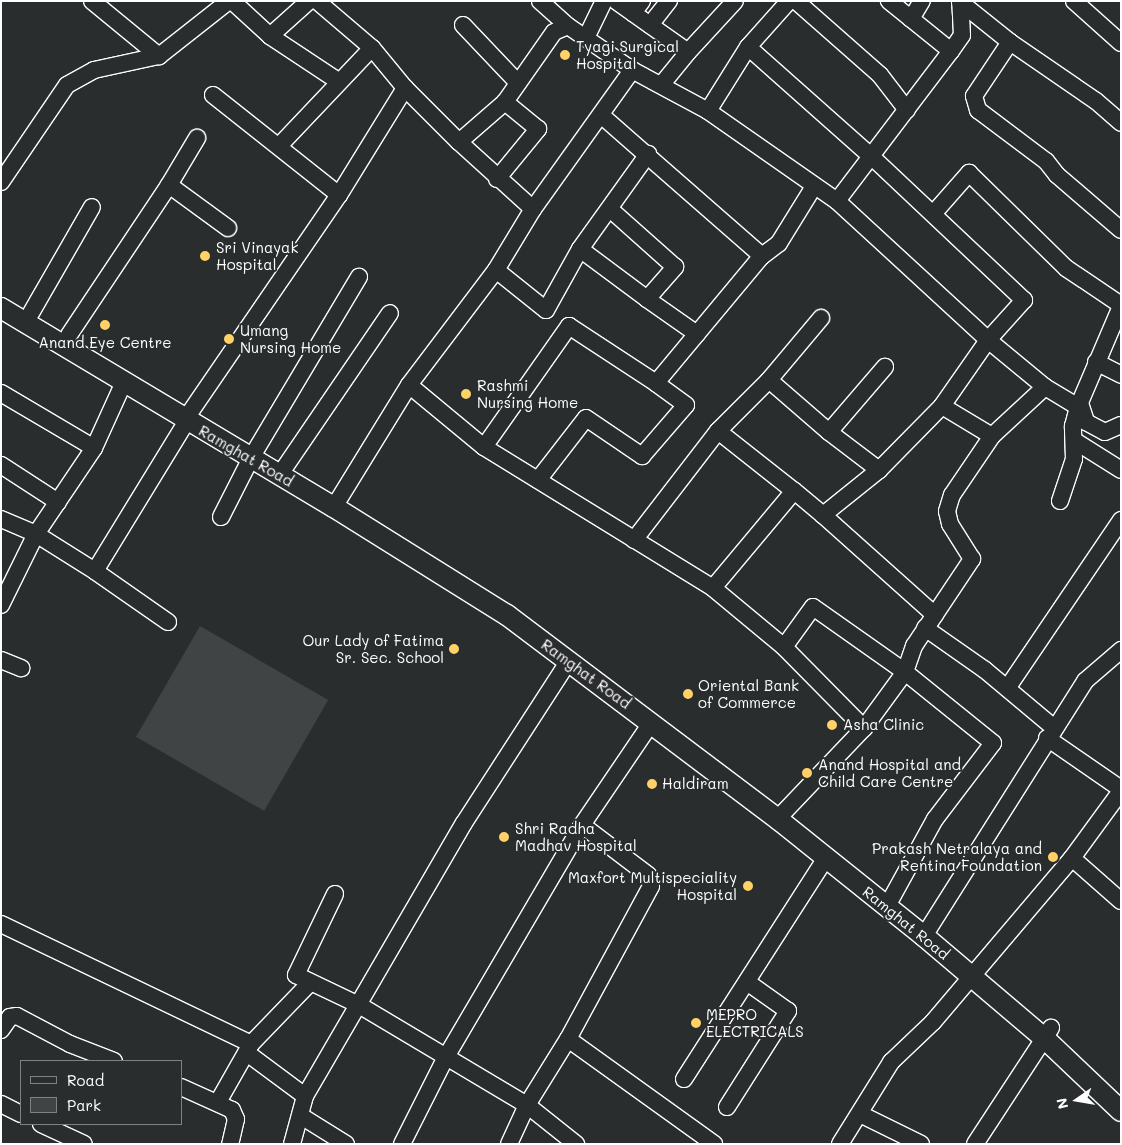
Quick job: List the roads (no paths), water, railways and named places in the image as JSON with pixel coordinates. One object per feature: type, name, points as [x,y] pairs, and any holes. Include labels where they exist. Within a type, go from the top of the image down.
[{"type":"main road","name":"Ramghat Road","points":[[1,295],[69,335],[189,416]]},
{"type":"main road","name":"Ramghat Road","points":[[1,308],[124,382],[189,416],[337,502],[512,607],[784,812],[892,899],[973,971],[1121,1092]]},
{"type":"main road","name":"Ramghat Road","points":[[254,454],[285,466],[507,615],[826,858],[927,932]]},
{"type":"main road","name":"Ramghat Road","points":[[1048,1033],[1121,1111]]},
{"type":"street","points":[[92,1],[159,56]]},
{"type":"street","points":[[1,182],[66,85],[94,70],[159,56],[230,1],[270,36],[338,81]]},
{"type":"street","points":[[270,36],[309,1]]},
{"type":"street","points":[[317,1],[372,48],[405,88],[459,142],[497,179],[533,208]]},
{"type":"street","points":[[540,1],[568,26],[632,70],[662,84],[708,111],[813,188],[837,201],[988,340],[1045,387],[1079,405],[1086,422],[1105,432],[1121,425]]},
{"type":"street","points":[[586,38],[604,1]]},
{"type":"street","points":[[616,1],[638,7],[650,25],[688,52]]},
{"type":"street","points":[[650,25],[669,1]]},
{"type":"street","points":[[889,1],[951,51]]},
{"type":"street","points":[[911,19],[922,1]]},
{"type":"street","points":[[837,201],[962,35],[960,1]]},
{"type":"street","points":[[960,1],[1010,42],[1096,101],[1121,123]]},
{"type":"street","points":[[1074,1],[1121,43]]},
{"type":"street","points":[[708,111],[748,47],[787,3],[880,75],[907,110]]},
{"type":"street","points":[[662,84],[728,4]]},
{"type":"street","points":[[463,25],[518,83]]},
{"type":"street","points":[[459,142],[505,102],[554,32],[568,26]]},
{"type":"street","points":[[938,41],[962,35]]},
{"type":"street","points":[[1010,42],[974,96],[978,110],[1046,161],[1057,175],[1121,230]]},
{"type":"street","points":[[748,47],[872,157],[1024,300],[988,340],[942,406],[880,470],[823,515]]},
{"type":"street","points":[[279,146],[338,81],[372,48]]},
{"type":"street","points":[[337,502],[409,386],[496,270],[533,208],[632,70]]},
{"type":"street","points":[[95,571],[189,416],[339,195],[405,88]]},
{"type":"street","points":[[213,95],[339,195]]},
{"type":"street","points":[[497,179],[538,129],[505,102]]},
{"type":"street","points":[[601,115],[648,154],[762,256]]},
{"type":"street","points":[[69,335],[169,185],[197,138]]},
{"type":"street","points":[[546,310],[580,249],[648,154]]},
{"type":"street","points":[[933,214],[970,174],[1066,268],[1121,305],[1079,405],[1073,426],[1075,441],[1074,460],[1060,501]]},
{"type":"street","points":[[169,185],[228,228]]},
{"type":"street","points":[[656,383],[762,256],[779,243],[813,188]]},
{"type":"street","points":[[31,313],[92,207]]},
{"type":"street","points":[[610,209],[675,267],[647,299]]},
{"type":"street","points":[[580,249],[697,334]]},
{"type":"street","points":[[496,270],[546,310],[686,405],[642,456],[586,418],[538,480]]},
{"type":"street","points":[[221,517],[254,454],[359,277]]},
{"type":"street","points":[[285,466],[390,313]]},
{"type":"street","points":[[634,540],[718,431],[769,380],[821,318]]},
{"type":"street","points":[[484,448],[569,326]]},
{"type":"street","points":[[1096,362],[1121,375]]},
{"type":"street","points":[[829,432],[885,366]]},
{"type":"street","points":[[769,380],[829,432],[880,470]]},
{"type":"street","points":[[1,605],[36,534],[94,448],[124,382]]},
{"type":"street","points":[[409,386],[484,448],[712,588],[784,647],[864,728]]},
{"type":"street","points":[[784,812],[864,728],[905,672],[914,646],[972,559],[950,524],[948,511],[952,495],[992,436],[1045,387]]},
{"type":"street","points":[[1,393],[94,448]]},
{"type":"street","points":[[942,406],[992,436]]},
{"type":"street","points":[[718,431],[823,515],[930,621],[1008,687],[1051,733],[1121,790],[1072,858],[973,971],[933,1022],[891,1062],[840,1144]]},
{"type":"street","points":[[1075,441],[1121,470]]},
{"type":"street","points":[[1,464],[58,502]]},
{"type":"street","points":[[712,588],[794,491]]},
{"type":"street","points":[[1,519],[36,534],[95,571],[168,622]]},
{"type":"street","points":[[1008,687],[1121,520]]},
{"type":"street","points":[[784,647],[813,607],[905,672],[994,743],[934,819],[892,899]]},
{"type":"street","points":[[927,932],[1085,682],[1121,650]]},
{"type":"street","points":[[1,660],[21,668]]},
{"type":"street","points":[[292,1144],[305,1096],[464,823],[569,661]]},
{"type":"street","points":[[402,1144],[446,1057],[582,825],[651,723]]},
{"type":"street","points":[[509,1144],[527,1106],[568,1039],[651,886],[648,875],[582,825]]},
{"type":"street","points":[[684,1080],[826,858]]},
{"type":"street","points":[[1072,858],[1121,901]]},
{"type":"street","points":[[335,894],[296,975],[309,984],[359,1005],[446,1057],[527,1106],[576,1144]]},
{"type":"street","points":[[1,924],[249,1048],[305,1096]]},
{"type":"street","points":[[727,1107],[788,1011],[747,982]]},
{"type":"street","points":[[218,1102],[249,1048],[309,984]]},
{"type":"street","points":[[1,1030],[10,1017],[17,1016],[70,1044],[111,1060]]},
{"type":"street","points":[[974,1144],[1048,1033]]},
{"type":"street","points":[[568,1039],[714,1144]]},
{"type":"street","points":[[182,1087],[218,1102],[232,1110],[236,1119],[230,1144]]},
{"type":"street","points":[[1,1104],[20,1114]]},
{"type":"street","points":[[860,1114],[921,1144]]},
{"type":"street","points":[[301,1116],[346,1144]]},
{"type":"street","points":[[42,1125],[59,1139],[84,1144]]},
{"type":"place","name":"Tyagi Surgical Hospital","points":[[565,55]]},
{"type":"place","name":"Sri Vinayak Hospital","points":[[205,256]]},
{"type":"place","name":"Anand Eye Centre","points":[[105,325]]},
{"type":"place","name":"Umang Nursing Home","points":[[229,339]]},
{"type":"place","name":"Rashmi Nursing Home","points":[[466,394]]},
{"type":"place","name":"Our Lady of Fatima Sr. Sec. School","points":[[454,649]]},
{"type":"place","name":"Oriental Bank of Commerce","points":[[688,694]]},
{"type":"place","name":"Asha Clinic","points":[[832,725]]},
{"type":"place","name":"Anand Hospital and Child Care Centre","points":[[807,773]]},
{"type":"place","name":"Haldiram","points":[[652,784]]},
{"type":"place","name":"Shri Radha Madhav Hospital","points":[[504,837]]},
{"type":"place","name":"Prakash Netralaya and Rentina Foundation","points":[[1053,857]]},
{"type":"place","name":"Maxfort Multispeciality Hospital","points":[[748,886]]},
{"type":"place","name":"MEPRO ELECTRICALS","points":[[696,1023]]}]
